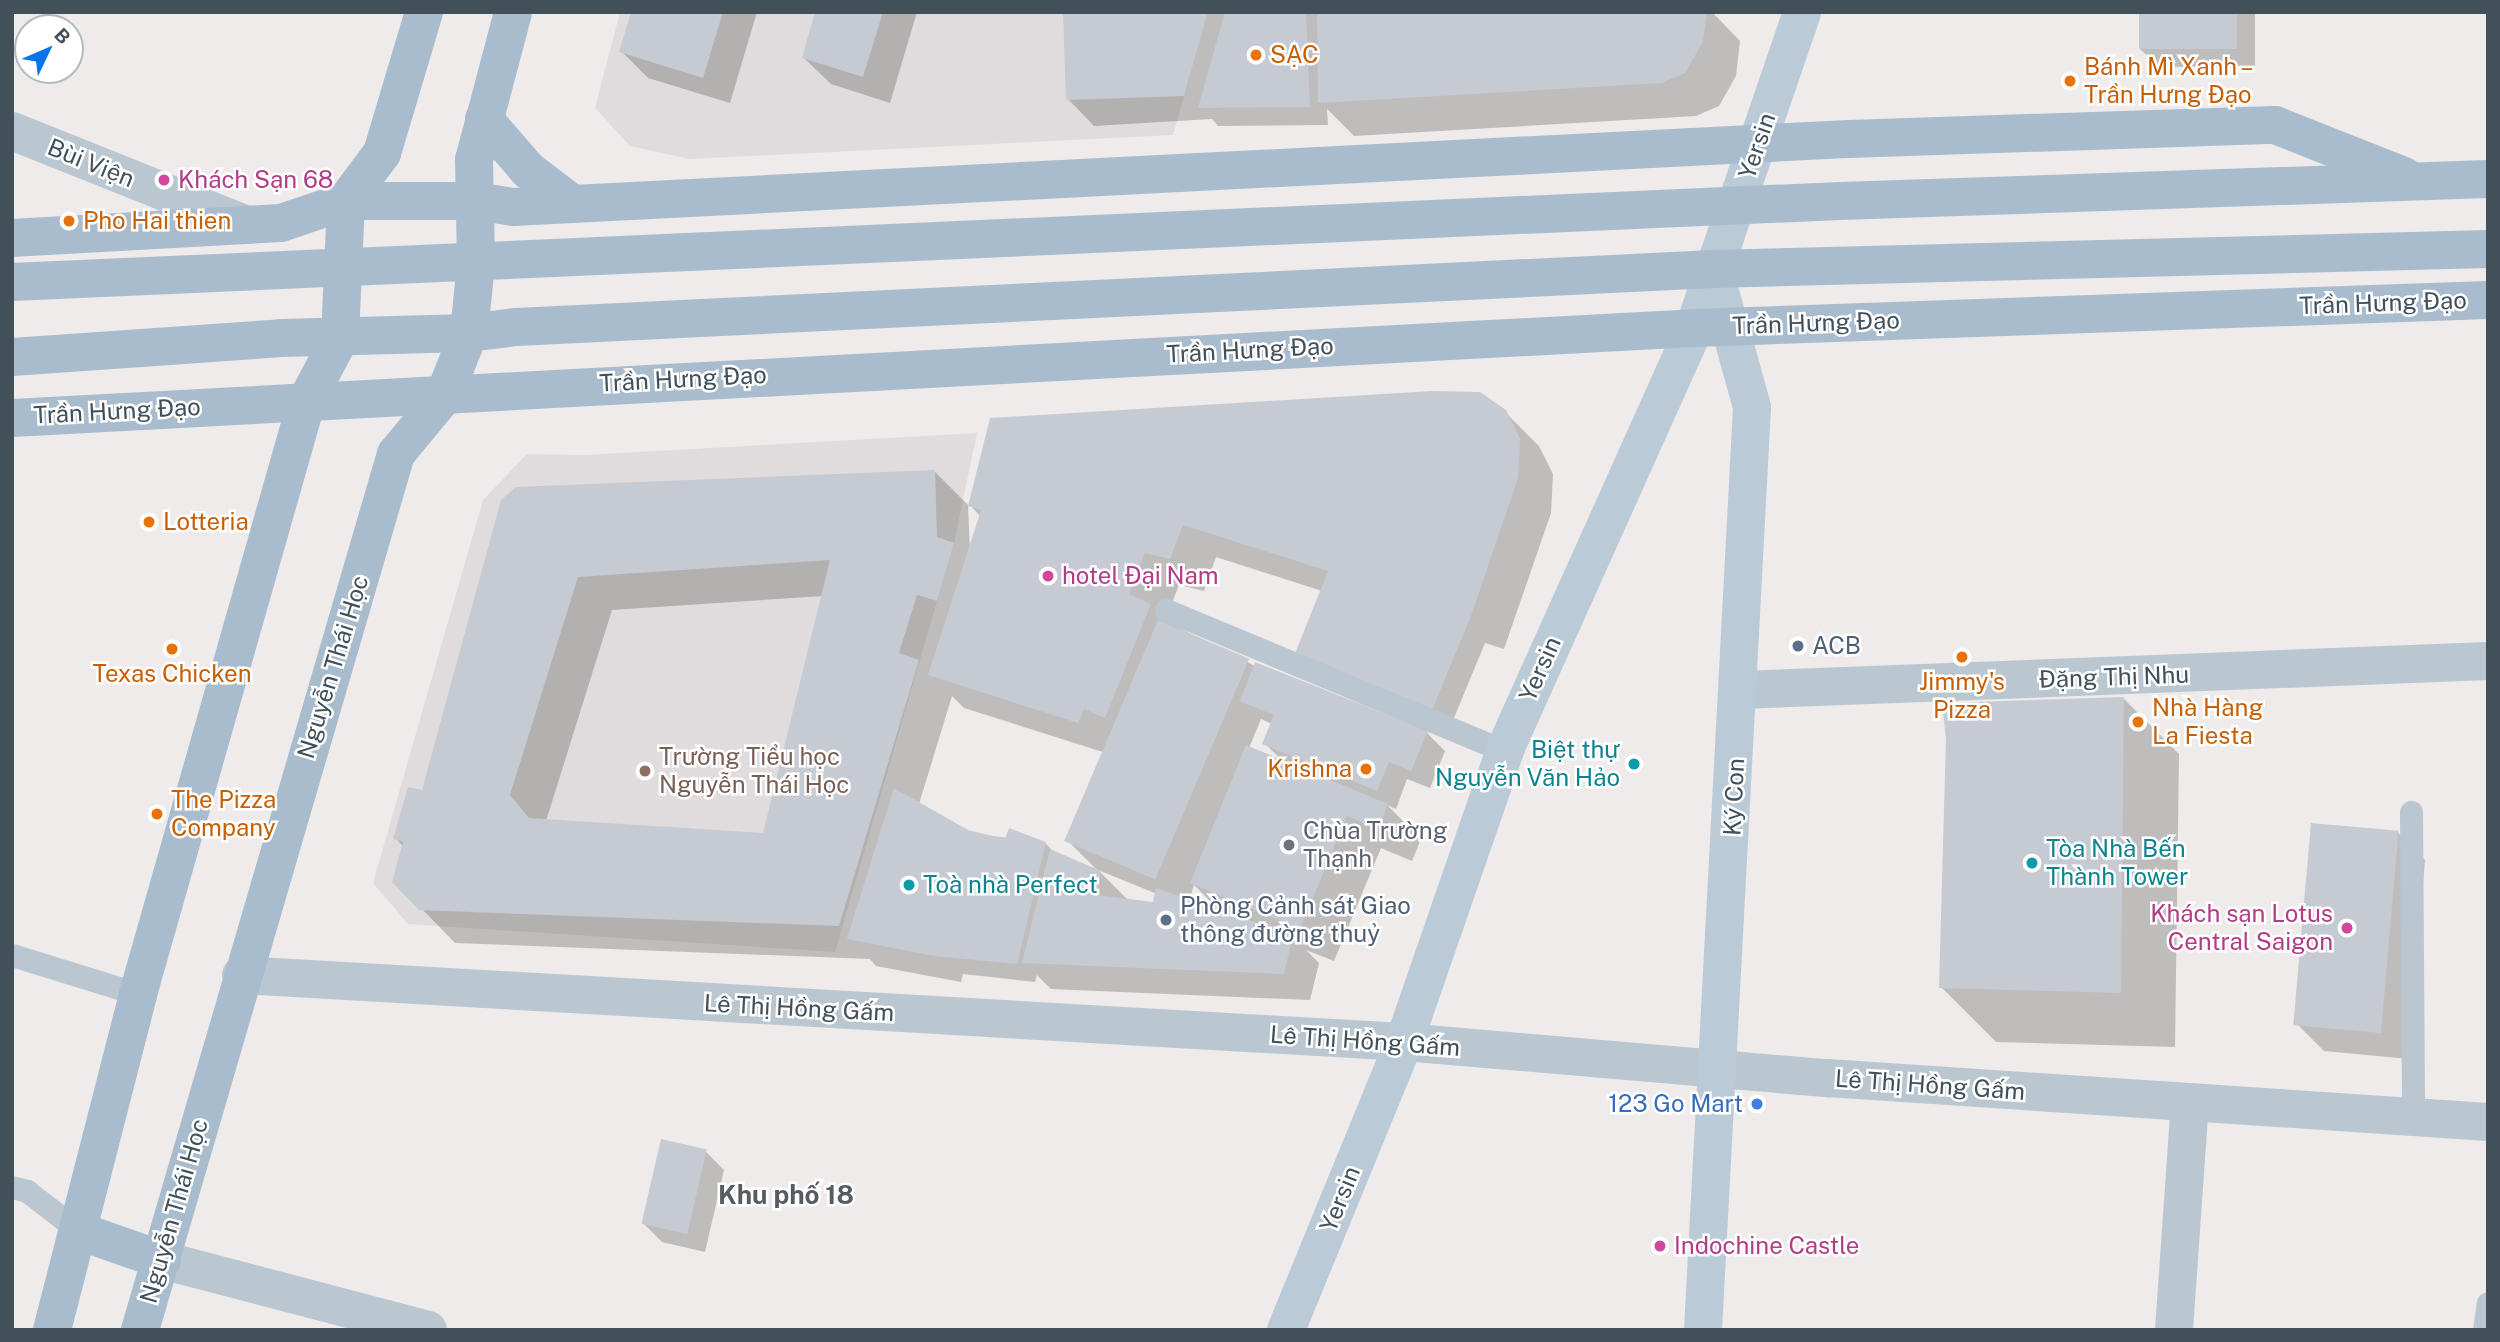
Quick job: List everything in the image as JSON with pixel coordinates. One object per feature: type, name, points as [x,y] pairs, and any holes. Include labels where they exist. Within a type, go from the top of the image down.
[{"type":"main road","points":[[52,1330],[138,994],[307,400],[340,338],[346,201],[382,153],[424,12]]},
{"type":"main road","name":"Nguyễn Thái Học","points":[[140,1330],[241,975],[396,454],[444,396],[469,333],[476,263],[474,160],[513,12]]},
{"type":"main road","points":[[484,119],[528,170],[573,204]]},
{"type":"main road","points":[[12,238],[281,223],[346,201],[475,201],[514,207],[1758,144],[2275,125],[2419,181]]},
{"type":"main road","points":[[1397,162],[1401,221]]},
{"type":"main road","points":[[12,282],[1735,205],[2488,179]]},
{"type":"main road","points":[[969,184],[975,240]]},
{"type":"main road","points":[[720,197],[728,250]]},
{"type":"main road","name":"Trần Hưng Đạo","points":[[12,357],[281,338],[469,333],[732,316],[1714,269],[2488,249]]},
{"type":"main road","points":[[1410,284],[1414,342]]},
{"type":"main road","name":"Trần Hưng Đạo","points":[[12,418],[307,400],[444,396],[517,387],[1712,327],[2488,300]]},
{"type":"main road","points":[[982,305],[985,364]]},
{"type":"main road","points":[[732,316],[737,376]]},
{"type":"main road","points":[[79,1231],[162,1260]]},
{"type":"street","name":"Yersin","points":[[1286,1330],[1404,1042],[1505,751],[1712,327],[1714,269],[1802,12]]},
{"type":"street","name":"Bùi Viện","points":[[12,131],[247,225]]},
{"type":"street","name":"Ký Con","points":[[1703,1330],[1741,690],[1752,407],[1712,327]]},
{"type":"street","name":"Ðặng Thị Nhu","points":[[1741,690],[2488,661]]},
{"type":"street","name":"Lê Thị Hồng Gấm","points":[[241,975],[1404,1042],[1717,1069],[2488,1122]]},
{"type":"street","points":[[2174,1330],[2190,1102]]},
{"type":"street","points":[[162,1260],[428,1330]]},
{"type":"lane","points":[[1166,610],[1505,751]]},
{"type":"lane","points":[[2411,812],[2413,1118]]},
{"type":"lane","points":[[12,955],[138,994]]},
{"type":"lane","points":[[12,1187],[27,1191],[79,1231]]},
{"type":"lane","points":[[2484,1330],[2488,1303]]},
{"type":"shaded area","points":[[620,12],[1208,12],[1173,135],[689,159],[630,146],[595,108]]},
{"type":"shaded area","name":"Trường Tiểu học Nguyễn Thái Học","points":[[977,433],[954,543],[835,952],[408,924],[373,883],[483,500],[527,454],[584,455]]},
{"type":"building","points":[[631,12],[723,12],[703,78],[619,52]]},
{"type":"building","points":[[815,12],[883,12],[863,77],[802,58]]},
{"type":"building","points":[[1063,12],[1208,12],[1184,96],[1066,100]]},
{"type":"building","points":[[1225,12],[1306,12],[1310,107],[1198,108]]},
{"type":"building","points":[[1317,12],[1707,12],[1703,42],[1685,73],[1662,83],[1318,103]]},
{"type":"building","points":[[2139,12],[2237,12],[2237,49],[2139,49]]},
{"type":"building","points":[[1432,391],[1480,392],[1506,410],[1520,439],[1518,478],[1471,616],[1431,713],[1294,656],[1328,571],[1183,525],[1170,559],[1145,553],[1129,594],[1151,604],[1105,718],[1084,709],[1078,723],[928,675],[981,510],[968,506],[990,418]]},
{"type":"building","points":[[935,470],[937,537],[954,543],[937,601],[917,595],[899,653],[919,660],[839,926],[419,910],[392,882],[403,842],[393,839],[408,787],[422,790],[501,500],[516,487]],"holes":[[[830,560],[763,833],[529,818],[510,795],[578,577]]]},
{"type":"building","points":[[1158,620],[1249,659],[1155,880],[1064,841]]},
{"type":"building","points":[[1255,662],[1428,731],[1411,771],[1389,762],[1377,791],[1262,744],[1274,715],[1240,701]]},
{"type":"building","name":"Tòa Nhà Bến Thành Tower","points":[[2124,697],[2121,993],[1939,988],[1946,739],[1942,703]]},
{"type":"building","name":"Chùa Trường Thạnh","points":[[1246,745],[1388,804],[1378,829],[1347,816],[1300,929],[1190,883]]},
{"type":"building","points":[[894,788],[968,830],[1005,839],[1009,828],[1046,842],[1017,964],[934,956],[847,939]]},
{"type":"building","name":"Khách sạn Lotus Central Saigon","points":[[2311,823],[2399,831],[2381,1033],[2293,1025]]},
{"type":"building","points":[[1050,849],[1101,871],[1097,895],[1153,902],[1156,888],[1293,935],[1284,974],[1022,963]]},
{"type":"building","points":[[661,1139],[707,1150],[687,1234],[641,1224]]},
{"type":"place","name":"SẠC","points":[[1256,55]]},
{"type":"place","name":"Bánh Mì Xanh – Trần Hưng Đạo","points":[[2070,81]]},
{"type":"place","name":"Khách Sạn 68","points":[[164,180]]},
{"type":"place","name":"Pho Hai thien","points":[[69,221]]},
{"type":"place","name":"Lotteria","points":[[149,522]]},
{"type":"place","name":"hotel Đại Nam","points":[[1048,576]]},
{"type":"place","name":"ACB","points":[[1798,646]]},
{"type":"place","name":"Texas Chicken","points":[[172,649]]},
{"type":"place","name":"Jimmy's Pizza","points":[[1962,657]]},
{"type":"place","name":"Nhà Hàng La Fiesta","points":[[2138,722]]},
{"type":"place","name":"Biệt thự Nguyễn Văn Hảo","points":[[1634,764]]},
{"type":"place","name":"Krishna","points":[[1366,769]]},
{"type":"place","name":"Trường Tiểu học Nguyễn Thái Học","points":[[645,771]]},
{"type":"place","name":"The Pizza Company","points":[[157,814]]},
{"type":"place","name":"Chùa Trường Thạnh","points":[[1289,845]]},
{"type":"place","name":"Tòa Nhà Bến Thành Tower","points":[[2032,863]]},
{"type":"place","name":"Toà nhà Perfect","points":[[909,885]]},
{"type":"place","name":"Phòng Cảnh sát Giao thông đường thuỷ","points":[[1166,920]]},
{"type":"place","name":"Khách sạn Lotus Central Saigon","points":[[2347,928]]},
{"type":"place","name":"123 Go Mart","points":[[1757,1104]]},
{"type":"place","name":"Indochine Castle","points":[[1660,1246]]},
{"type":"district","name":"Khu phố 18","points":[[786,1195]]}]
